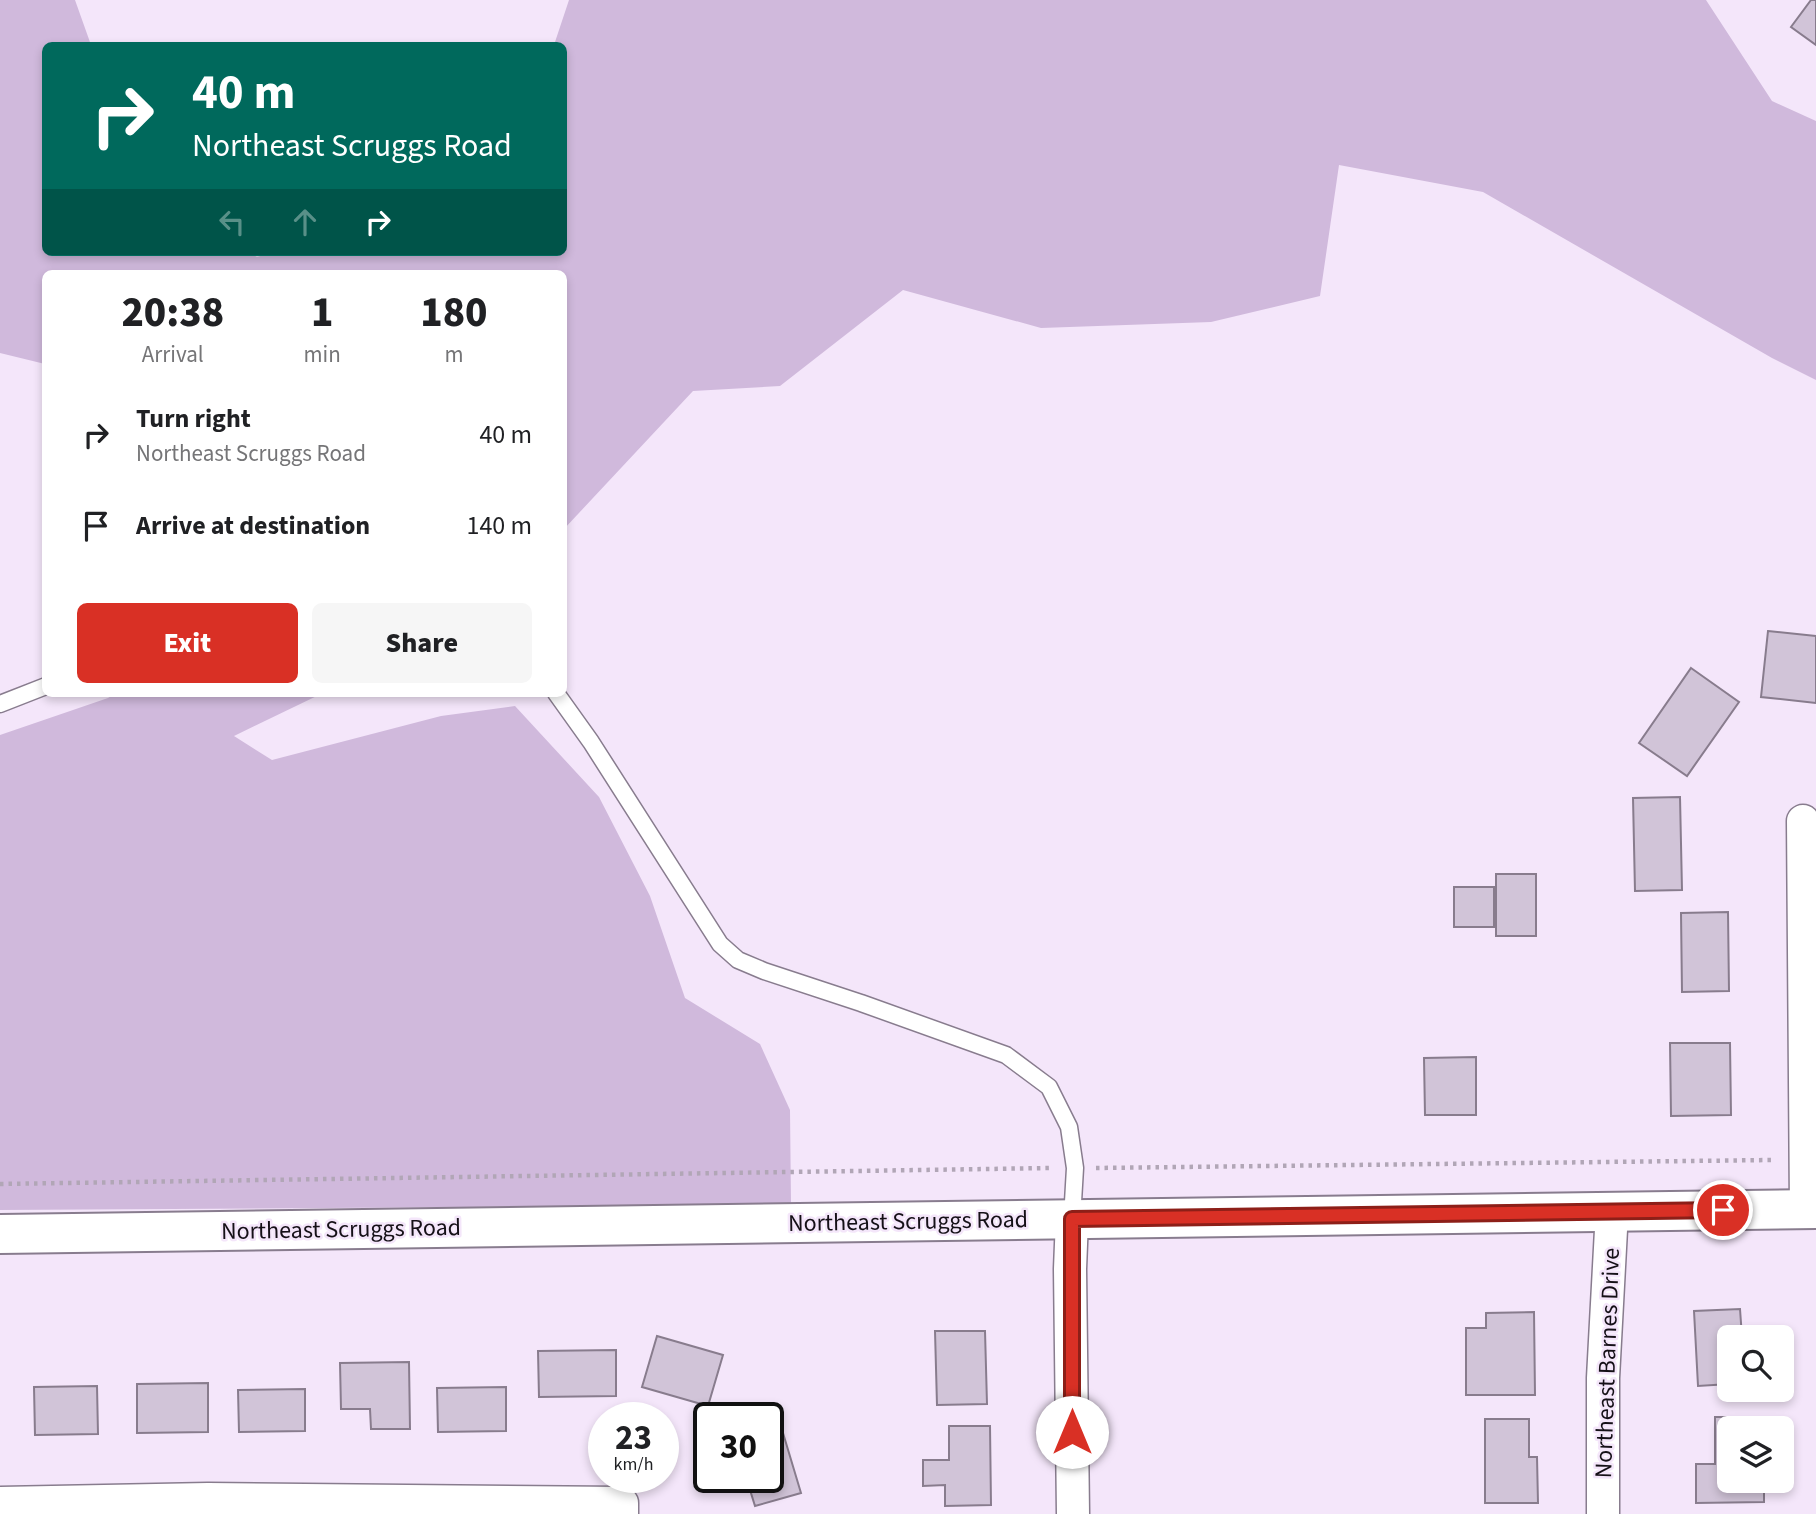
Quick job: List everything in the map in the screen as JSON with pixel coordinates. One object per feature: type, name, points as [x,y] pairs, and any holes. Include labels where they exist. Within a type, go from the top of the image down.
[{"type":"street","points":[[1803,821],[1805,1160],[1811,1209]]},
{"type":"street","name":"Northeast Scruggs Road","points":[[0,1234],[1811,1209]]},
{"type":"street","name":"Northeast Barnes Drive","points":[[1603,1514],[1603,1378],[1612,1211]]},
{"type":"street","points":[[1072,1219],[1070,1283],[1073,1514]]},
{"type":"street","points":[[0,1503],[208,1507],[622,1508]]},
{"type":"lane","points":[[0,704],[42,688]]},
{"type":"lane","points":[[559,697],[591,741],[719,944],[738,960],[1006,1055],[1049,1087],[1069,1127],[1075,1168],[1072,1219]]},
{"type":"path","points":[[0,1184],[1805,1160]]},
{"type":"shaded area","points":[[0,0],[75,0],[90,42],[42,42],[42,256],[567,256],[567,42],[555,42],[569,0],[1706,0],[1772,101],[1816,121],[1816,380],[1772,358],[1483,192],[1339,165],[1320,296],[1211,322],[1041,328],[903,290],[780,386],[693,391],[567,526],[567,270],[42,270],[42,363],[0,353]]},
{"type":"shaded area","points":[[315,697],[234,736],[272,760],[441,716],[515,706],[599,797],[650,896],[685,998],[760,1044],[790,1110],[791,1205],[0,1210],[0,735],[108,698]]},
{"type":"building","points":[[1811,0],[1816,0],[1816,45],[1791,27]]},
{"type":"building","points":[[1768,631],[1816,636],[1816,703],[1761,697]]},
{"type":"building","points":[[1691,668],[1739,702],[1687,776],[1639,743]]},
{"type":"building","points":[[1680,797],[1682,890],[1635,891],[1633,798]]},
{"type":"building","points":[[1496,874],[1536,874],[1536,936],[1496,936]]},
{"type":"building","points":[[1454,887],[1494,887],[1494,927],[1454,927]]},
{"type":"building","points":[[1728,912],[1729,991],[1682,992],[1681,913]]},
{"type":"building","points":[[1670,1043],[1730,1043],[1731,1115],[1671,1116]]},
{"type":"building","points":[[1476,1057],[1476,1115],[1425,1115],[1424,1058]]},
{"type":"building","points":[[1740,1309],[1741,1325],[1717,1325],[1717,1385],[1698,1386],[1694,1311]]},
{"type":"building","points":[[1534,1312],[1535,1395],[1466,1395],[1466,1328],[1486,1328],[1486,1313]]},
{"type":"building","points":[[935,1331],[985,1331],[987,1404],[937,1405]]},
{"type":"building","points":[[657,1336],[723,1355],[709,1402],[694,1402],[642,1387]]},
{"type":"building","points":[[616,1350],[616,1396],[539,1397],[538,1351]]},
{"type":"building","points":[[409,1362],[410,1429],[371,1429],[370,1409],[341,1409],[340,1363]]},
{"type":"building","points":[[208,1383],[208,1432],[137,1433],[137,1384]]},
{"type":"building","points":[[97,1386],[98,1434],[35,1435],[34,1387]]},
{"type":"building","points":[[506,1387],[506,1431],[438,1432],[437,1388]]},
{"type":"building","points":[[305,1389],[305,1431],[239,1432],[238,1390]]},
{"type":"building","points":[[1717,1417],[1717,1493],[1764,1493],[1764,1502],[1696,1503],[1696,1464],[1715,1464]]},
{"type":"building","points":[[1485,1419],[1529,1419],[1529,1457],[1537,1457],[1538,1503],[1485,1503]]},
{"type":"building","points":[[949,1426],[990,1426],[991,1505],[945,1506],[945,1485],[923,1486],[923,1460],[949,1460]]},
{"type":"building","points":[[784,1436],[801,1493],[755,1506],[751,1493],[784,1493]]},
{"type":"route","points":[[1072,1432],[1072,1219],[1723,1210]]}]
